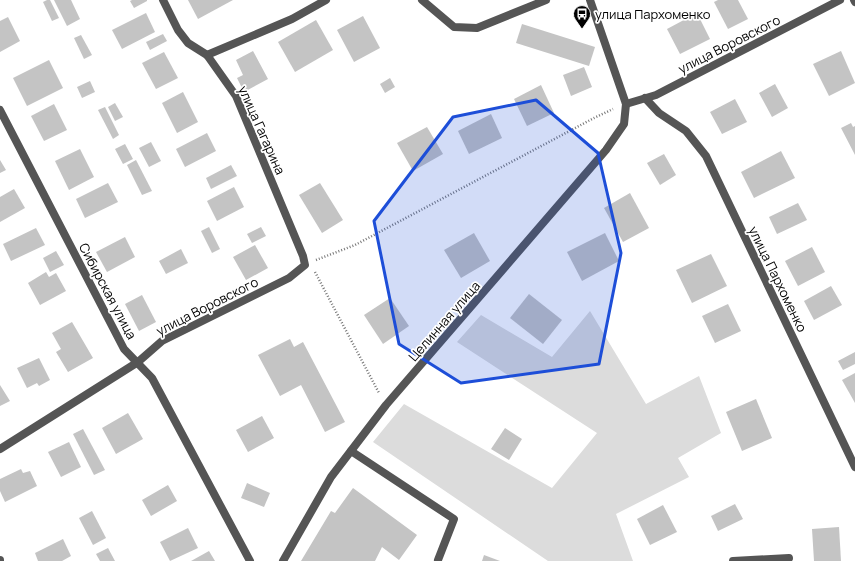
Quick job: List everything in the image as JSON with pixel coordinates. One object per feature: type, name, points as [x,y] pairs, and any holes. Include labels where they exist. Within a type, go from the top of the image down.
[{"type":"street","name":"улица Гагарина","points":[[163,0],[181,34],[188,43],[207,55],[236,96],[303,256],[304,265]]},
{"type":"street","points":[[207,55],[292,19],[326,0]]},
{"type":"street","points":[[422,0],[454,26],[477,28],[546,0]]},
{"type":"street","points":[[590,0],[626,104]]},
{"type":"street","name":"улица Воровского","points":[[626,104],[656,95],[840,0]]},
{"type":"street","name":"улица Пархоменко","points":[[645,98],[659,113],[686,131],[706,156],[855,467]]},
{"type":"street","name":"Целинная улица","points":[[283,561],[331,477],[386,405],[606,150],[624,124],[626,104]]},
{"type":"street","name":"Сибирская улица","points":[[0,110],[124,349],[152,378],[250,561]]},
{"type":"street","name":"улица Воровского","points":[[0,449],[138,362],[162,341],[290,278],[304,265]]},
{"type":"street","points":[[351,451],[454,519],[438,560]]},
{"type":"street","points":[[733,561],[789,558]]},
{"type":"path","points":[[304,265],[355,245],[594,118],[626,104]]},
{"type":"path","points":[[304,265],[315,272],[386,405]]},
{"type":"highlighted area","points":[[536,100],[598,153],[621,253],[599,364],[461,383],[399,344],[374,221],[453,117]]},
{"type":"shaded area","points":[[590,311],[646,404],[699,376],[721,433],[678,458],[689,477],[616,514],[633,561],[548,561],[373,442],[404,404],[552,488],[597,433],[457,342],[481,315],[552,357]]},
{"type":"building","points":[[50,0],[59,18],[52,21],[43,2]]},
{"type":"building","points":[[54,0],[71,0],[80,19],[67,26]]},
{"type":"building","points":[[188,0],[233,0],[198,19]]},
{"type":"building","points":[[718,0],[738,0],[748,19],[728,29],[714,2]]},
{"type":"building","points":[[130,1],[147,1],[134,8]]},
{"type":"building","points":[[146,13],[155,32],[122,49],[112,30]]},
{"type":"building","points":[[697,13],[710,39],[680,54],[667,29]]},
{"type":"building","points":[[363,16],[380,48],[354,62],[337,30]]},
{"type":"building","points":[[8,17],[20,41],[0,52],[0,21]]},
{"type":"building","points":[[316,20],[333,50],[295,72],[278,42]]},
{"type":"building","points":[[522,24],[595,47],[589,66],[516,43]]},
{"type":"building","points":[[163,34],[167,41],[150,50],[146,42]]},
{"type":"building","points":[[81,35],[92,55],[84,59],[74,38]]},
{"type":"building","points":[[253,51],[268,79],[244,92],[237,78],[243,75],[236,60]]},
{"type":"building","points":[[841,51],[855,83],[829,96],[813,64]]},
{"type":"building","points":[[164,52],[178,78],[156,89],[142,63]]},
{"type":"building","points":[[49,60],[63,88],[27,106],[13,78]]},
{"type":"building","points":[[584,67],[592,87],[571,96],[563,75]]},
{"type":"building","points":[[390,78],[395,87],[385,93],[380,84]]},
{"type":"building","points":[[90,81],[95,92],[82,98],[77,87]]},
{"type":"building","points":[[775,84],[788,108],[772,117],[759,93]]},
{"type":"building","points":[[541,85],[554,113],[527,126],[514,99]]},
{"type":"building","points":[[183,92],[198,122],[177,133],[162,103]]},
{"type":"building","points":[[735,99],[747,122],[722,134],[710,112]]},
{"type":"building","points":[[115,103],[123,117],[115,121],[108,107]]},
{"type":"building","points":[[54,104],[67,130],[44,141],[31,116]]},
{"type":"building","points":[[105,107],[119,135],[113,139],[98,110]]},
{"type":"building","points":[[491,114],[502,138],[469,154],[458,131]]},
{"type":"building","points":[[851,123],[853,127],[855,126],[855,155],[841,128]]},
{"type":"building","points":[[427,127],[443,154],[413,171],[397,143]]},
{"type":"building","points":[[207,133],[216,151],[185,167],[176,149]]},
{"type":"building","points":[[151,142],[161,161],[149,167],[139,148]]},
{"type":"building","points":[[125,144],[133,159],[123,164],[115,149]]},
{"type":"building","points":[[80,149],[94,177],[69,190],[55,161]]},
{"type":"building","points":[[781,151],[795,178],[754,198],[741,172]]},
{"type":"building","points":[[664,154],[676,175],[660,185],[647,163]]},
{"type":"building","points":[[0,160],[6,170],[0,173]]},
{"type":"building","points":[[136,160],[152,191],[142,195],[127,165]]},
{"type":"building","points":[[231,165],[237,176],[211,189],[206,178]]},
{"type":"building","points":[[108,183],[118,202],[85,218],[76,199]]},
{"type":"building","points":[[320,183],[343,220],[322,233],[299,195]]},
{"type":"building","points":[[234,187],[244,207],[217,221],[207,201]]},
{"type":"building","points":[[14,189],[25,208],[0,222],[0,197]]},
{"type":"building","points":[[630,193],[649,228],[623,242],[604,208]]},
{"type":"building","points":[[798,203],[807,220],[777,234],[769,217]]},
{"type":"building","points":[[209,227],[220,249],[212,253],[201,231]]},
{"type":"building","points":[[261,227],[266,236],[252,243],[247,234]]},
{"type":"building","points":[[36,228],[45,245],[11,261],[3,244]]},
{"type":"building","points":[[474,233],[490,261],[461,278],[444,250]]},
{"type":"building","points":[[605,233],[619,261],[582,281],[567,252]]},
{"type":"building","points":[[125,237],[135,257],[107,272],[96,252]]},
{"type":"building","points":[[255,245],[268,268],[246,280],[233,257]]},
{"type":"building","points":[[812,247],[825,272],[798,286],[785,261]]},
{"type":"building","points":[[181,249],[188,263],[166,274],[159,261]]},
{"type":"building","points":[[56,251],[64,265],[50,272],[43,258]]},
{"type":"building","points":[[711,254],[727,286],[692,303],[676,270]]},
{"type":"building","points":[[46,272],[49,277],[56,273],[66,291],[40,305],[28,283]]},
{"type":"building","points":[[831,286],[842,305],[814,320],[804,301]]},
{"type":"building","points":[[529,294],[562,320],[543,344],[510,318]]},
{"type":"building","points":[[142,295],[156,322],[139,331],[125,304]]},
{"type":"building","points":[[390,298],[409,326],[383,344],[364,315]]},
{"type":"building","points":[[728,304],[741,331],[715,343],[702,316]]},
{"type":"building","points":[[72,322],[93,358],[68,372],[56,352],[61,349],[52,333]]},
{"type":"building","points":[[290,339],[294,347],[303,342],[345,422],[325,432],[301,385],[280,396],[258,355]]},
{"type":"building","points":[[855,352],[855,364],[843,370],[838,361]]},
{"type":"building","points":[[39,358],[50,380],[39,386],[37,383],[27,388],[17,368]]},
{"type":"building","points":[[855,373],[855,403],[842,380]]},
{"type":"building","points":[[0,385],[10,401],[0,406]]},
{"type":"building","points":[[756,399],[772,438],[742,451],[726,412]]},
{"type":"building","points":[[128,413],[143,439],[116,454],[102,428]]},
{"type":"building","points":[[262,416],[274,438],[248,452],[236,430]]},
{"type":"building","points":[[505,428],[522,439],[509,460],[491,449]]},
{"type":"building","points":[[83,429],[105,470],[94,475],[73,434]]},
{"type":"building","points":[[69,442],[81,467],[61,477],[48,452]]},
{"type":"building","points":[[21,469],[23,473],[30,471],[37,486],[5,502],[0,491],[0,479]]},
{"type":"building","points":[[247,483],[270,493],[264,507],[241,498]]},
{"type":"building","points":[[168,485],[177,501],[151,516],[142,500]]},
{"type":"building","points":[[353,488],[417,535],[399,560],[382,547],[375,561],[301,561],[331,511],[335,513]]},
{"type":"building","points":[[735,504],[743,519],[718,531],[711,516]]},
{"type":"building","points":[[663,505],[677,532],[650,545],[637,519]]},
{"type":"building","points":[[92,511],[106,538],[93,545],[79,518]]},
{"type":"building","points":[[839,527],[841,561],[814,561],[812,529]]},
{"type":"building","points":[[188,528],[198,548],[170,561],[160,542]]},
{"type":"building","points":[[63,539],[71,556],[62,561],[38,561],[35,553]]},
{"type":"building","points":[[108,548],[115,561],[100,561],[96,554]]},
{"type":"building","points":[[209,551],[215,561],[191,561]]},
{"type":"building","points":[[484,555],[500,561],[482,561]]},
{"type":"place","name":"улица Пархоменко","points":[[582,29]]}]
